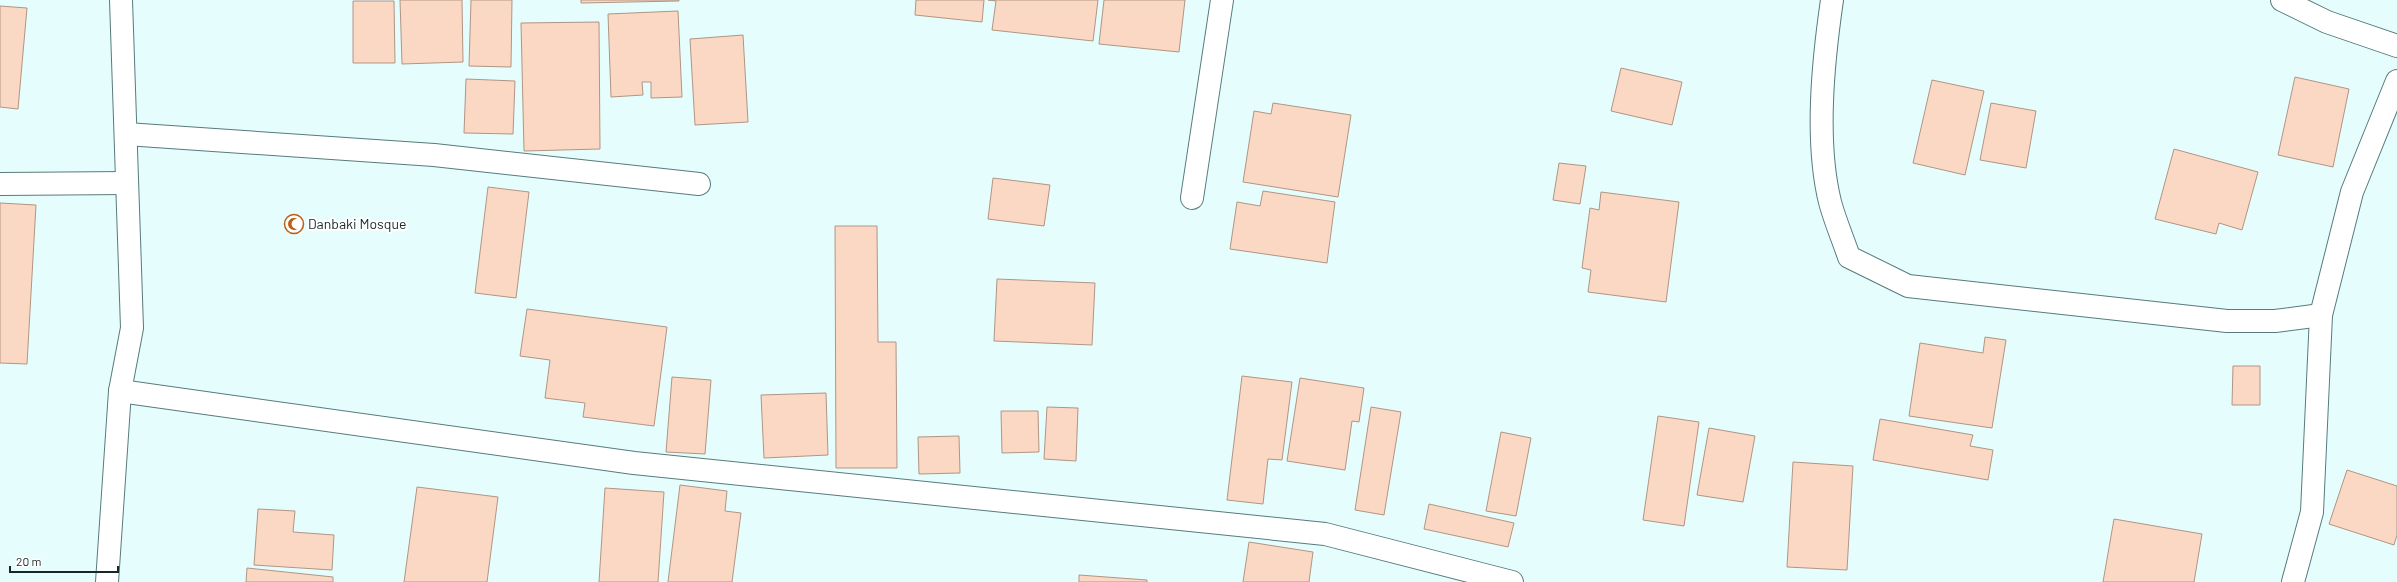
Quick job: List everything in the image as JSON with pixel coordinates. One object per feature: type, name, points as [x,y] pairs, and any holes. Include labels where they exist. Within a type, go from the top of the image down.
[{"type":"street","points":[[107,582],[120,391],[132,328],[121,0]]},
{"type":"street","points":[[1192,198],[1222,0]]},
{"type":"street","points":[[1832,0],[1826,40],[1821,132],[1830,202],[1849,257],[1908,286],[2227,322],[2275,321],[2321,315]]},
{"type":"street","points":[[2282,0],[2327,22],[2397,46]]},
{"type":"street","points":[[2293,582],[2312,512],[2321,315],[2352,192],[2397,81]]},
{"type":"street","points":[[126,134],[434,155],[699,184]]},
{"type":"street","points":[[0,184],[127,183]]},
{"type":"street","points":[[120,391],[634,463],[1325,534],[1512,582]]},
{"type":"building","points":[[400,0],[462,0],[463,62],[402,64]]},
{"type":"building","points":[[471,0],[512,0],[511,67],[469,66]]},
{"type":"building","points":[[581,0],[679,0],[679,1],[581,3]]},
{"type":"building","points":[[916,0],[984,0],[982,22],[915,15]]},
{"type":"building","points":[[988,0],[1098,0],[1093,41],[992,30],[996,1]]},
{"type":"building","points":[[1104,0],[1185,0],[1179,52],[1099,44]]},
{"type":"building","points":[[353,1],[394,1],[395,63],[353,63]]},
{"type":"building","points":[[0,6],[27,8],[18,109],[0,107]]},
{"type":"building","points":[[678,11],[682,97],[651,98],[651,82],[642,82],[643,95],[611,97],[608,14]]},
{"type":"building","points":[[599,22],[600,149],[524,151],[521,23]]},
{"type":"building","points":[[743,35],[748,122],[695,125],[690,39]]},
{"type":"building","points":[[1621,68],[1682,82],[1672,125],[1611,111]]},
{"type":"building","points":[[2295,77],[2349,89],[2333,167],[2278,155]]},
{"type":"building","points":[[466,79],[515,81],[513,134],[464,133]]},
{"type":"building","points":[[1932,80],[1984,91],[1965,175],[1913,163]]},
{"type":"building","points":[[1273,103],[1351,115],[1338,197],[1243,182],[1254,111],[1271,114]]},
{"type":"building","points":[[1991,103],[2036,111],[2026,168],[1980,160]]},
{"type":"building","points":[[2174,149],[2258,172],[2242,230],[2219,223],[2216,234],[2155,219]]},
{"type":"building","points":[[1559,163],[1586,166],[1580,204],[1553,200]]},
{"type":"building","points":[[993,178],[1050,185],[1044,226],[988,219]]},
{"type":"building","points":[[488,187],[529,192],[516,298],[475,293]]},
{"type":"building","points":[[1263,191],[1335,202],[1327,263],[1230,249],[1237,202],[1260,206]]},
{"type":"building","points":[[1601,192],[1679,202],[1666,302],[1588,292],[1591,270],[1582,268],[1590,208],[1599,210]]},
{"type":"building","points":[[0,203],[36,205],[27,364],[0,363]]},
{"type":"building","points":[[835,226],[877,226],[878,342],[896,342],[897,468],[836,468]]},
{"type":"building","points":[[997,279],[1095,283],[1092,345],[994,341]]},
{"type":"building","points":[[527,309],[667,327],[654,426],[583,417],[585,403],[545,398],[550,360],[520,356]]},
{"type":"building","points":[[1985,337],[2006,340],[1992,428],[1909,416],[1920,343],[1983,353]]},
{"type":"building","points":[[2233,366],[2260,366],[2260,405],[2232,405]]},
{"type":"building","points":[[1242,376],[1292,382],[1282,460],[1268,459],[1263,504],[1227,500]]},
{"type":"building","points":[[672,377],[711,380],[705,454],[666,452]]},
{"type":"building","points":[[1300,378],[1364,388],[1359,422],[1352,421],[1345,470],[1287,461]]},
{"type":"building","points":[[826,393],[828,455],[764,458],[761,395]]},
{"type":"building","points":[[1047,407],[1078,408],[1076,461],[1044,459]]},
{"type":"building","points":[[1371,407],[1401,412],[1384,515],[1355,510]]},
{"type":"building","points":[[1001,411],[1038,411],[1039,452],[1002,453]]},
{"type":"building","points":[[1658,416],[1699,422],[1684,526],[1643,520]]},
{"type":"building","points":[[1880,419],[1973,435],[1970,446],[1993,450],[1988,480],[1873,460]]},
{"type":"building","points":[[1709,428],[1755,436],[1743,502],[1697,495]]},
{"type":"building","points":[[1501,432],[1531,438],[1516,516],[1486,511]]},
{"type":"building","points":[[959,436],[960,473],[919,474],[918,437]]},
{"type":"building","points":[[1793,462],[1853,466],[1847,570],[1787,567]]},
{"type":"building","points":[[2347,470],[2397,486],[2397,535],[2394,545],[2329,524]]},
{"type":"building","points":[[680,485],[727,491],[725,511],[741,513],[732,582],[668,582]]},
{"type":"building","points":[[417,487],[498,497],[487,582],[404,582]]},
{"type":"building","points":[[605,488],[664,492],[658,582],[599,582]]},
{"type":"building","points":[[1429,504],[1514,523],[1508,547],[1424,529]]},
{"type":"building","points":[[258,509],[295,511],[293,532],[334,535],[332,570],[254,565]]},
{"type":"building","points":[[2114,519],[2202,534],[2194,582],[2103,582]]},
{"type":"building","points":[[1249,542],[1313,552],[1309,582],[1243,582]]},
{"type":"building","points":[[247,568],[333,577],[333,582],[246,582]]},
{"type":"building","points":[[1079,575],[1147,580],[1147,582],[1079,582]]},
{"type":"place","name":"Danbaki Mosque","points":[[294,224]]}]
